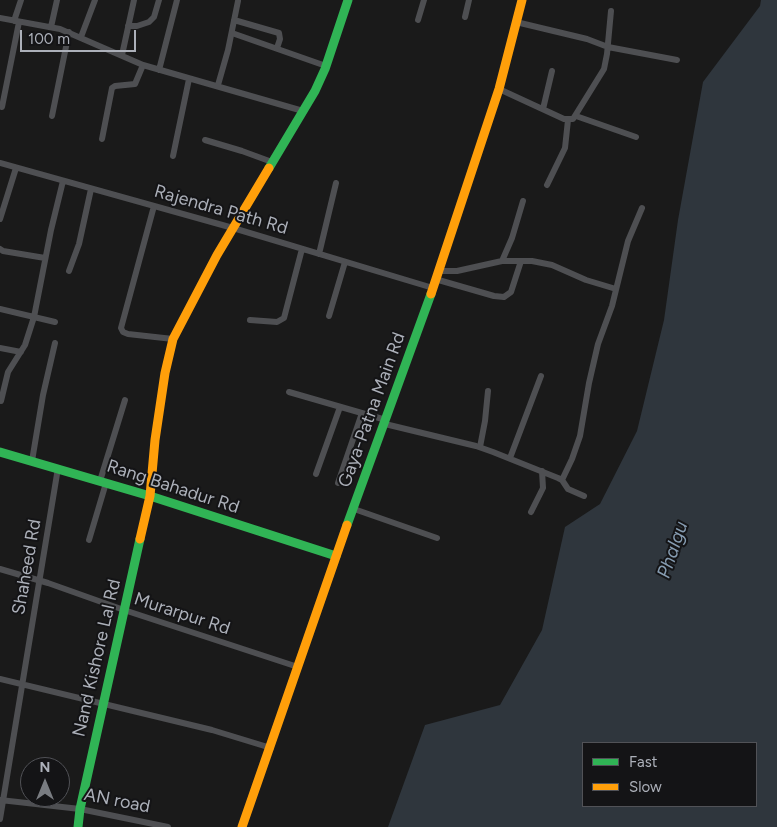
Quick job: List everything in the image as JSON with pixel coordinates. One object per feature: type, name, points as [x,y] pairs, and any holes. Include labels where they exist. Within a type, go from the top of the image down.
[{"type":"street","points":[[2,107],[21,0]]},
{"type":"street","points":[[51,27],[57,0]]},
{"type":"street","points":[[82,37],[95,0]]},
{"type":"street","points":[[122,55],[134,0]]},
{"type":"street","points":[[128,26],[137,26],[149,22],[154,16],[159,0]]},
{"type":"street","points":[[159,70],[177,0]]},
{"type":"street","name":"Nand Kishore Lal Rd","points":[[78,827],[80,809],[150,496],[157,430],[173,339],[233,228],[315,91],[326,66],[348,0]]},
{"type":"street","points":[[418,20],[424,0]]},
{"type":"street","points":[[465,17],[469,0]]},
{"type":"street","name":"Gaya-Patna Main Rd","points":[[242,827],[435,279],[499,89],[522,0]]},
{"type":"street","points":[[218,85],[232,33],[238,1]]},
{"type":"street","points":[[499,89],[568,120],[576,116],[589,90],[602,74],[608,47],[611,12]]},
{"type":"street","points":[[0,18],[69,32],[143,65],[189,79],[218,85],[303,111]]},
{"type":"street","points":[[234,20],[279,32],[280,39],[277,48]]},
{"type":"street","points":[[516,22],[586,39],[608,47],[677,60]]},
{"type":"street","points":[[52,116],[69,32]]},
{"type":"street","points":[[232,33],[326,66]]},
{"type":"street","points":[[102,139],[112,88],[120,85],[135,84],[143,65]]},
{"type":"street","points":[[542,109],[552,71]]},
{"type":"street","points":[[173,156],[189,79]]},
{"type":"street","points":[[576,116],[636,137]]},
{"type":"street","points":[[547,185],[566,144],[568,120]]},
{"type":"street","points":[[206,140],[242,150],[272,162]]},
{"type":"street","name":"Rajendra Path Rd","points":[[0,163],[233,228],[345,262],[435,279],[494,296],[504,297],[511,292],[521,261]]},
{"type":"street","points":[[0,219],[16,168]]},
{"type":"street","points":[[1,401],[8,372],[28,340],[63,181]]},
{"type":"street","points":[[319,254],[336,183]]},
{"type":"street","points":[[69,271],[82,235],[91,189]]},
{"type":"street","points":[[502,260],[512,238],[523,201]]},
{"type":"street","points":[[154,206],[121,328],[123,332],[128,334],[173,339]]},
{"type":"street","points":[[562,480],[580,436],[596,352],[616,289],[628,241],[642,208]]},
{"type":"street","points":[[0,249],[45,258]]},
{"type":"street","points":[[250,320],[277,322],[284,318],[302,249]]},
{"type":"street","points":[[435,279],[456,271],[502,260],[521,261],[552,265],[586,280],[616,289]]},
{"type":"street","points":[[329,316],[345,262]]},
{"type":"street","points":[[0,309],[55,322]]},
{"type":"street","points":[[32,461],[43,395],[55,343]]},
{"type":"street","points":[[0,348],[21,352]]},
{"type":"street","points":[[510,458],[541,376]]},
{"type":"street","points":[[480,447],[488,391]]},
{"type":"street","points":[[289,392],[362,413],[386,422],[480,447],[562,480],[568,489],[584,496]]},
{"type":"street","points":[[89,540],[125,400]]},
{"type":"street","points":[[316,474],[340,407]]},
{"type":"street","points":[[338,483],[362,413]]},
{"type":"street","name":"Rang Bahadur Rd","points":[[0,452],[150,496],[336,556]]},
{"type":"street","name":"Shaheed Rd","points":[[0,819],[1,801],[58,468]]},
{"type":"street","points":[[531,512],[543,488],[542,471]]},
{"type":"street","points":[[354,509],[437,538]]},
{"type":"street","name":"Murarpur Rd","points":[[0,569],[39,580],[298,667]]},
{"type":"street","points":[[0,679],[212,730],[271,748]]},
{"type":"street","name":"AN road","points":[[1,801],[80,809],[168,827]]},
{"type":"water","name":"Phalgu","points":[[761,0],[777,0],[777,827],[388,827],[425,725],[500,705],[542,630],[565,527],[600,504],[637,431],[664,320],[678,220],[703,82],[760,6]]},
{"type":"traffic: fast","points":[[269,168],[315,91],[325,69],[348,0]]},
{"type":"traffic: fast","points":[[347,525],[431,294]]},
{"type":"traffic: fast","points":[[0,452],[150,496],[336,556]]},
{"type":"traffic: fast","points":[[78,827],[80,809],[140,539]]},
{"type":"traffic: slow","points":[[431,294],[499,89],[522,0]]},
{"type":"traffic: slow","points":[[140,539],[150,496],[155,440],[165,373],[173,339],[217,255],[269,168]]},
{"type":"traffic: slow","points":[[242,827],[347,525]]}]
